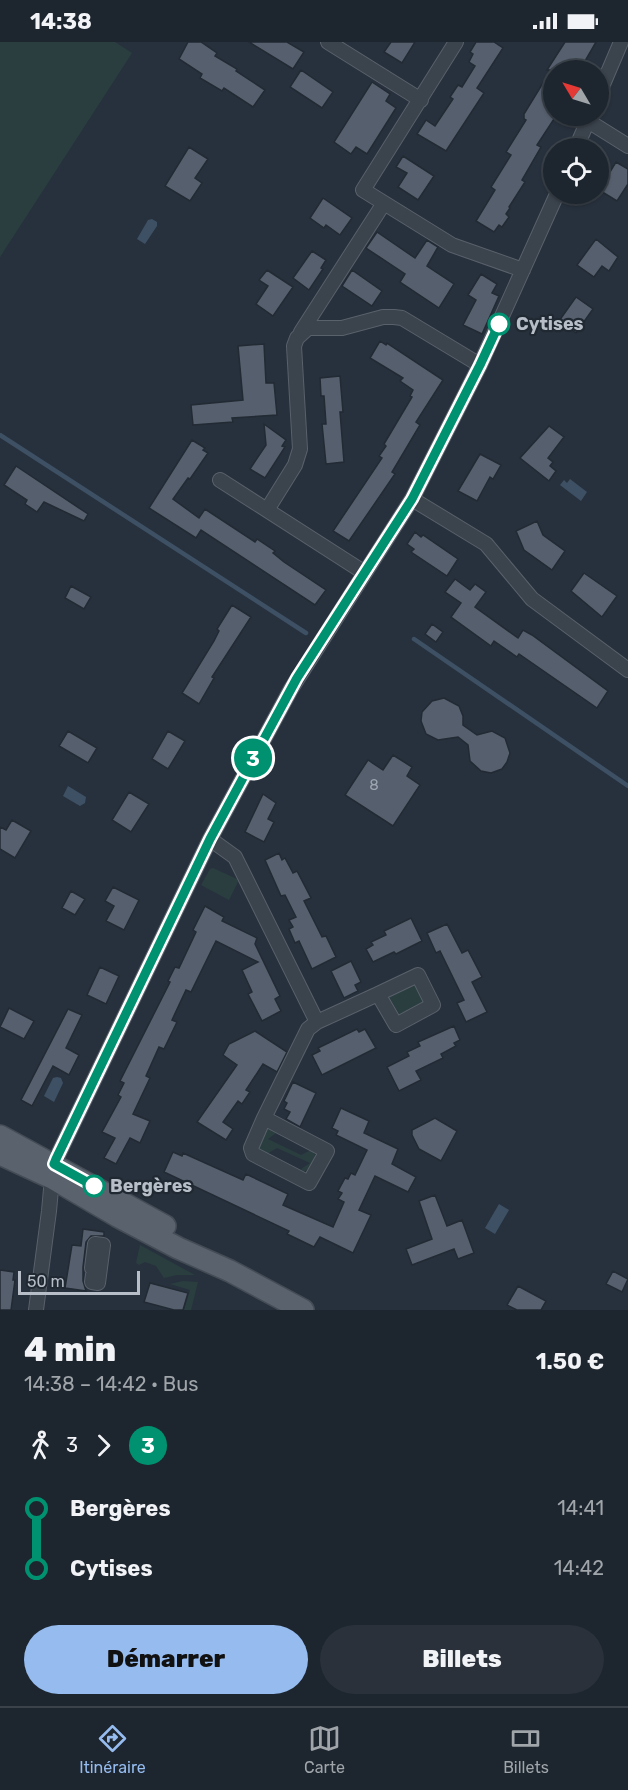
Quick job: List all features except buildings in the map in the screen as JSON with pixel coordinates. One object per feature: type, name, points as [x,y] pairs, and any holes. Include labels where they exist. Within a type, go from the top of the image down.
[{"type":"main road","points":[[0,1136],[53,1171],[177,1233],[230,1271],[303,1310]]},
{"type":"main road","points":[[0,1154],[53,1171]]},
{"type":"street","points":[[328,42],[421,100]]},
{"type":"street","points":[[456,42],[363,190],[452,245],[523,270]]},
{"type":"street","points":[[609,70],[621,42]]},
{"type":"street","points":[[600,126],[628,146]]},
{"type":"street","points":[[267,510],[295,465],[300,449],[294,354],[297,338],[384,203]]},
{"type":"street","points":[[36,1310],[53,1171],[210,839],[291,690],[412,499],[480,365],[553,204]]},
{"type":"street","points":[[302,332],[308,328],[351,327],[383,318],[402,318],[480,365]]},
{"type":"street","points":[[220,480],[365,573]]},
{"type":"street","points":[[412,499],[486,544],[532,599],[628,670]]},
{"type":"street","points":[[210,839],[235,857],[317,1022]]},
{"type":"street","points":[[264,1118],[327,1151],[309,1183],[253,1154],[251,1148],[264,1118],[308,1029],[317,1022],[378,994]]},
{"type":"green space","points":[[0,42],[115,42],[132,53],[0,257]]},
{"type":"green space","points":[[213,868],[237,879],[238,882],[229,900],[201,885],[210,869]]},
{"type":"green space","points":[[414,983],[418,985],[425,1002],[404,1015],[400,1015],[390,995]]},
{"type":"green space","points":[[269,1129],[276,1133],[268,1139],[301,1155],[311,1150],[314,1151],[314,1160],[309,1168],[304,1172],[301,1169],[310,1163],[277,1148],[267,1154],[260,1150],[257,1146],[264,1131]]},
{"type":"green space","points":[[140,1245],[195,1275],[164,1278],[156,1266],[145,1262],[139,1265],[136,1263]]},
{"type":"green space","points":[[183,1281],[198,1282],[191,1310],[184,1310],[190,1290],[170,1284]]},
{"type":"water","points":[[152,219],[157,222],[157,226],[145,244],[137,239],[148,220]]},
{"type":"water","points":[[570,479],[587,492],[581,501],[560,485],[564,480],[567,483]]},
{"type":"water","points":[[68,786],[86,797],[85,803],[80,806],[63,796]]},
{"type":"water","points":[[53,1078],[61,1078],[63,1083],[54,1102],[44,1096]]},
{"type":"water","points":[[499,1204],[509,1210],[495,1234],[485,1228]]},
{"type":"waterway","points":[[0,435],[306,633]]},
{"type":"waterway","points":[[414,639],[628,786]]},
{"type":"bus line","name":"3","points":[[94,1186],[54,1164],[56,1159],[210,839],[297,678],[412,499],[499,324]]},
{"type":"place","name":"Cytises","points":[[499,324]]},
{"type":"place","name":"Bergères","points":[[94,1186]]}]
